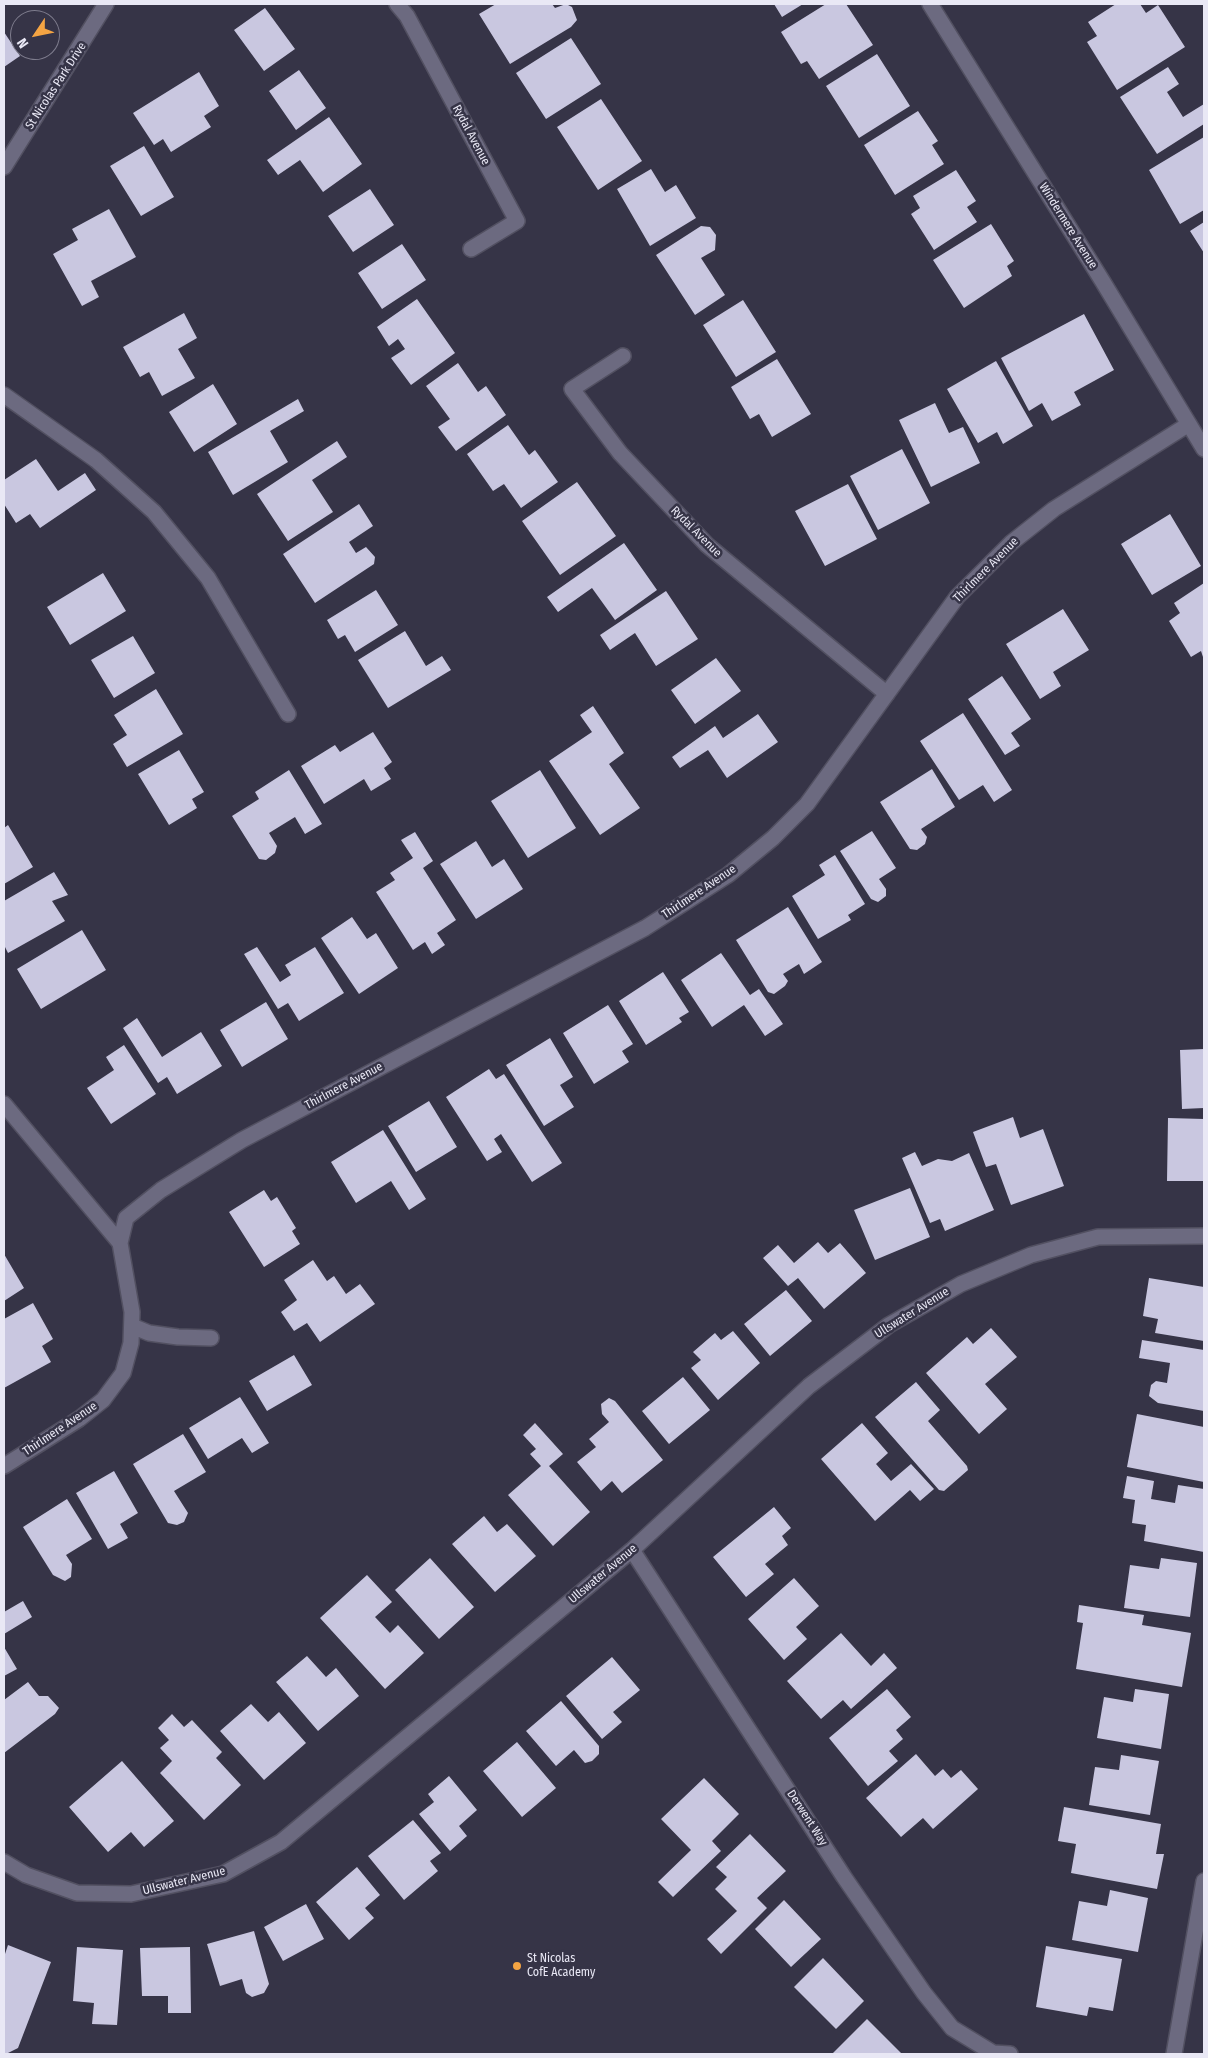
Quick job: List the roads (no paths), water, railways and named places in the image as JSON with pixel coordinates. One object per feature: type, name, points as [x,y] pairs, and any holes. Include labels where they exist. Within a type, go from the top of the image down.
[{"type":"street","name":"St Nicolas Park Drive","points":[[4,167],[106,4]]},
{"type":"street","name":"Rydal Avenue","points":[[396,4],[406,16],[517,221],[471,249]]},
{"type":"street","name":"Windermere Avenue","points":[[930,4],[1103,282],[1204,449]]},
{"type":"street","name":"Rydal Avenue","points":[[623,356],[572,389],[620,453],[707,545],[887,694]]},
{"type":"street","points":[[4,395],[96,460],[154,512],[208,578],[288,714]]},
{"type":"street","name":"Thirlmere Avenue","points":[[4,1466],[79,1419],[103,1400],[123,1373],[131,1343],[132,1326],[132,1312],[120,1243],[126,1218],[161,1190],[242,1140],[645,928],[728,875],[773,838],[807,804],[957,597],[1010,544],[1054,509],[1189,424]]},
{"type":"street","name":"Thirlmere Avenue","points":[[4,1104],[120,1243]]},
{"type":"street","name":"Ullswater Avenue","points":[[4,1862],[26,1875],[77,1893],[131,1894],[223,1874],[281,1842],[632,1550],[809,1386],[889,1325],[961,1284],[1031,1255],[1098,1237],[1204,1236]]},
{"type":"street","points":[[132,1326],[149,1333],[178,1337],[211,1338]]},
{"type":"street","name":"Derwent Way","points":[[632,1550],[844,1877],[924,1993],[952,2028],[993,2053],[1010,2054]]},
{"type":"street","points":[[1174,2054],[1200,1937],[1204,1881]]},
{"type":"place","name":"St Nicolas CofE Academy","points":[[517,1966]]}]
